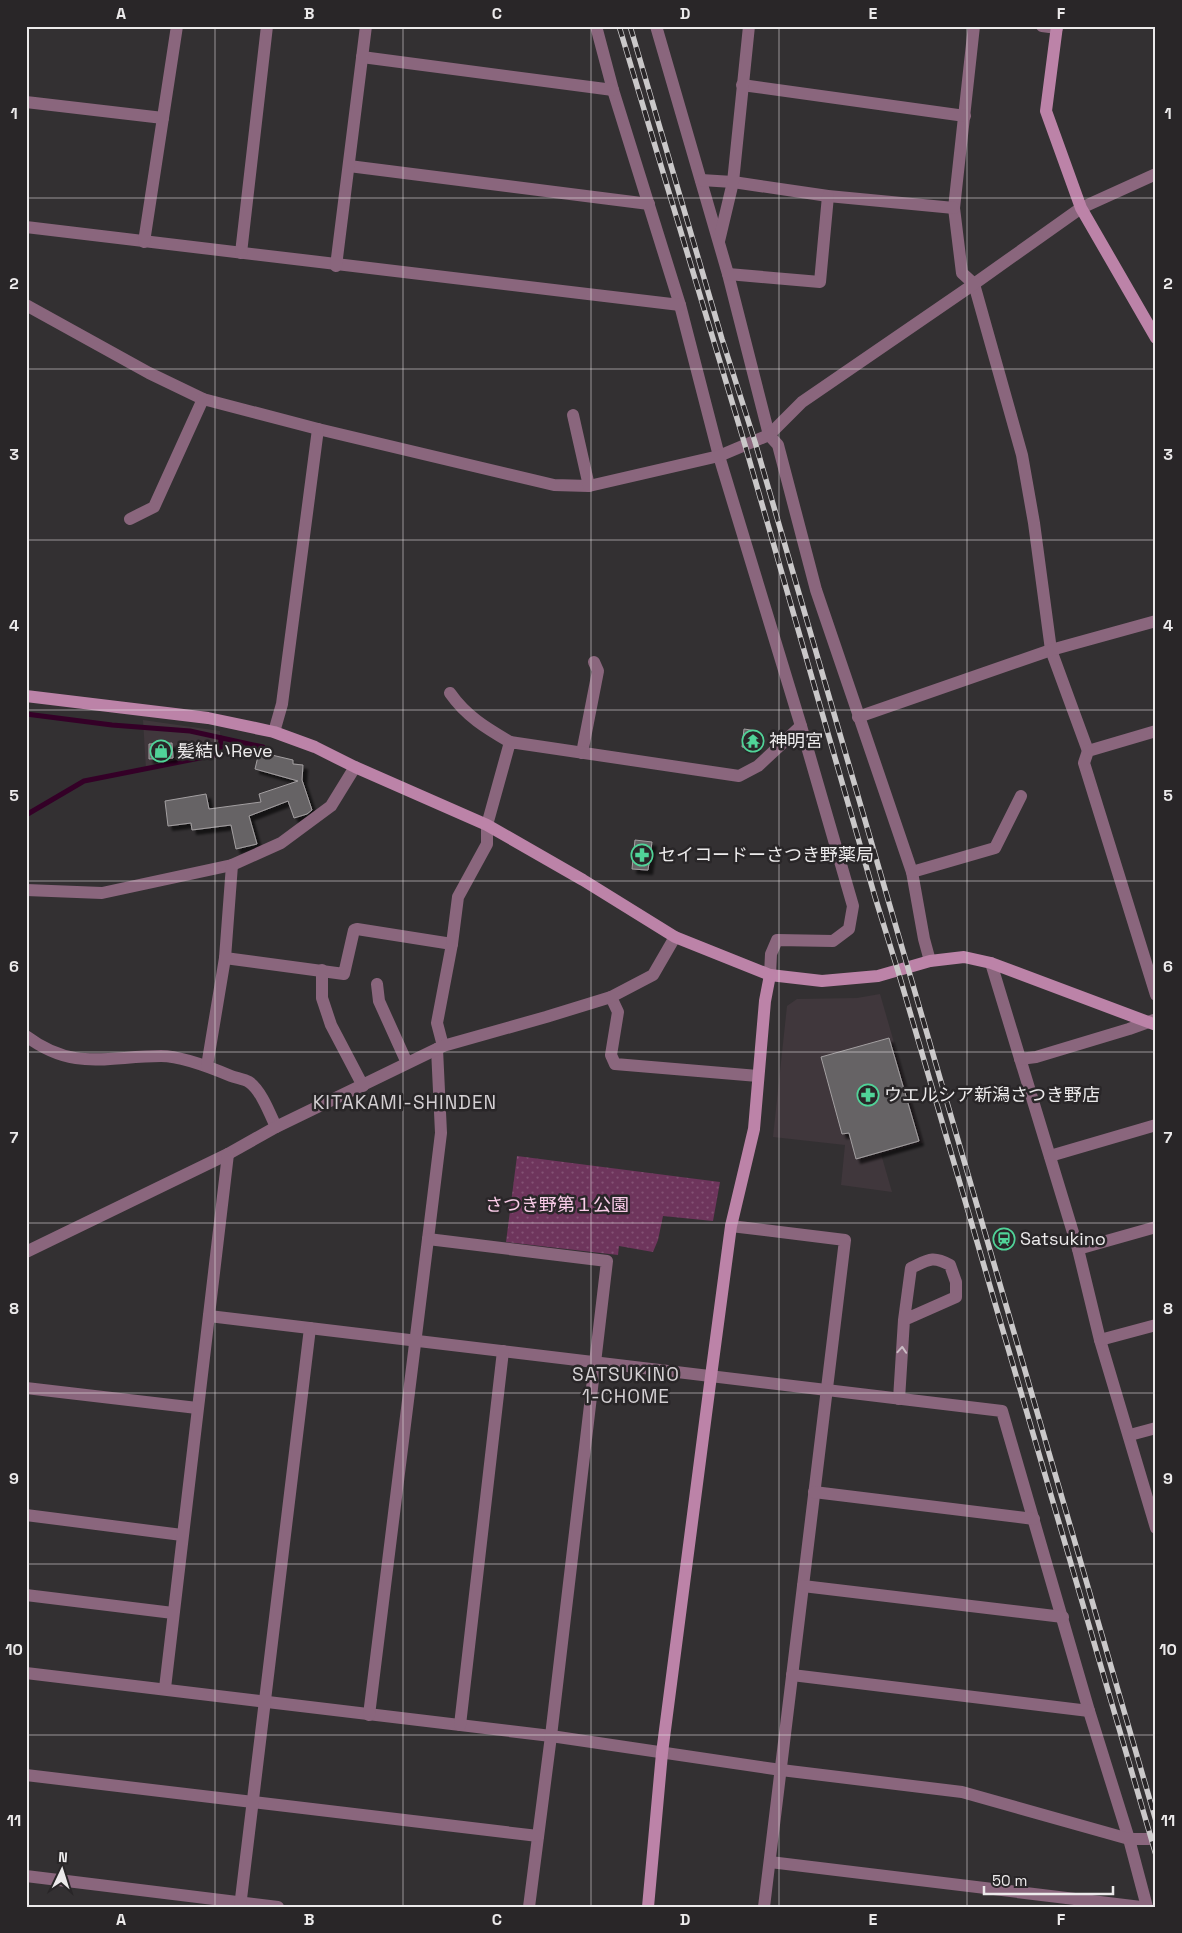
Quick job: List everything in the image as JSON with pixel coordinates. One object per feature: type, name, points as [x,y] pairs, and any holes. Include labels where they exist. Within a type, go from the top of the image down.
[{"type":"street","points":[[144,242],[177,26]]},
{"type":"street","points":[[241,253],[268,26]]},
{"type":"street","points":[[336,266],[366,26]]},
{"type":"street","points":[[596,26],[613,90],[680,305],[719,456],[801,726],[853,906],[849,929],[832,941],[777,940],[771,954],[754,1129],[731,1226],[662,1753],[648,1907]]},
{"type":"street","points":[[656,26],[728,274],[769,435],[778,445],[816,590],[912,872],[924,939],[930,961]]},
{"type":"street","points":[[718,243],[733,182],[748,26]]},
{"type":"street","points":[[974,26],[954,208],[962,273],[974,284],[1022,455],[1034,523],[1051,650],[1088,752],[1084,763],[1156,996]]},
{"type":"street","points":[[1042,26],[1057,27],[1046,112],[1081,208],[1156,338]]},
{"type":"street","points":[[362,57],[613,90]]},
{"type":"street","points":[[742,85],[965,116]]},
{"type":"street","points":[[26,102],[163,118]]},
{"type":"street","points":[[349,166],[649,204]]},
{"type":"street","points":[[26,305],[149,373],[203,399],[318,429],[554,485],[589,486],[719,456],[769,435],[802,402],[1081,208],[1156,174]]},
{"type":"street","points":[[700,180],[733,182],[828,196],[954,208]]},
{"type":"street","points":[[728,274],[820,282],[828,196]]},
{"type":"street","points":[[26,227],[336,266],[680,305]]},
{"type":"street","points":[[130,519],[154,507],[203,399]]},
{"type":"street","points":[[572,415],[589,486]]},
{"type":"street","points":[[274,732],[282,704],[318,429]]},
{"type":"street","points":[[858,716],[1051,650],[1156,621]]},
{"type":"street","points":[[582,753],[598,671],[594,662]]},
{"type":"street","points":[[450,694],[460,708],[476,722],[510,742],[739,776],[758,766],[801,726]]},
{"type":"street","points":[[26,696],[208,718],[274,732],[315,747],[355,767],[487,825],[583,880],[676,937],[770,976],[822,981],[878,976],[930,961],[964,957],[991,963],[1153,1022]]},
{"type":"street","points":[[1088,752],[1156,731]]},
{"type":"street","points":[[369,1715],[441,1133],[440,1047],[437,1023],[452,944],[458,897],[487,844],[487,825],[510,742]]},
{"type":"street","points":[[26,890],[102,893],[232,865],[281,844],[331,806],[355,767]]},
{"type":"street","points":[[912,872],[994,848],[1021,796]]},
{"type":"street","points":[[207,1066],[225,958],[232,865]]},
{"type":"street","points":[[225,958],[344,974],[354,930],[357,929],[452,944]]},
{"type":"street","points":[[26,1252],[228,1154],[276,1127],[440,1047],[611,997],[653,975],[676,937]]},
{"type":"street","points":[[991,963],[1078,1249],[1100,1340],[1156,1528]]},
{"type":"street","points":[[322,970],[322,998],[331,1025],[363,1086]]},
{"type":"street","points":[[377,984],[380,1001],[407,1063]]},
{"type":"street","points":[[611,997],[618,1012],[612,1055],[615,1064],[758,1076]]},
{"type":"street","points":[[1020,1059],[1036,1057],[1153,1022]]},
{"type":"street","points":[[28,1042],[60,1055],[80,1060],[99,1061],[163,1056],[207,1066],[250,1082],[263,1100],[276,1127]]},
{"type":"street","points":[[1050,1156],[1156,1125]]},
{"type":"street","points":[[165,1688],[228,1154]]},
{"type":"street","points":[[731,1226],[845,1240],[764,1907]]},
{"type":"street","points":[[1078,1249],[1156,1227]]},
{"type":"street","points":[[428,1239],[607,1260],[529,1907]]},
{"type":"street","points":[[899,1399],[904,1320],[911,1268],[925,1261],[938,1259],[950,1264],[956,1282],[956,1297],[904,1320]]},
{"type":"street","points":[[209,1316],[1002,1411],[1088,1711],[1129,1839],[1147,1907]]},
{"type":"street","points":[[1100,1340],[1156,1325]]},
{"type":"street","points":[[240,1904],[310,1328]]},
{"type":"street","points":[[460,1725],[503,1351]]},
{"type":"street","points":[[26,1388],[198,1408]]},
{"type":"street","points":[[1130,1436],[1156,1428]]},
{"type":"street","points":[[814,1492],[1034,1519]]},
{"type":"street","points":[[26,1515],[182,1535]]},
{"type":"street","points":[[803,1586],[1062,1617]]},
{"type":"street","points":[[26,1595],[173,1613]]},
{"type":"street","points":[[26,1673],[165,1688],[369,1715],[551,1736],[781,1770],[962,1792],[1129,1839],[1156,1839]]},
{"type":"street","points":[[792,1675],[1088,1711]]},
{"type":"street","points":[[26,1775],[538,1836]]},
{"type":"street","points":[[770,1862],[1141,1907]]},
{"type":"street","points":[[26,1876],[240,1904],[278,1907]]},
{"type":"shaded area","points":[[143,720],[220,731],[220,750],[211,757],[146,769]]},
{"type":"shaded area","points":[[880,994],[923,1143],[881,1154],[892,1192],[841,1185],[845,1145],[773,1137],[787,1006],[797,999],[857,998]]},
{"type":"green space","name":"さつき野第１公園","points":[[517,1156],[720,1182],[713,1221],[663,1216],[658,1240],[653,1252],[619,1246],[618,1255],[506,1242]]},
{"type":"building","name":"神明宮","points":[[744,729],[757,731],[755,748],[742,747]]},
{"type":"building","name":"髪結いReve","points":[[172,743],[173,758],[149,759],[149,744]]},
{"type":"building","points":[[259,752],[293,760],[293,764],[303,765],[302,780],[312,810],[307,814],[294,818],[288,801],[249,816],[257,844],[236,849],[231,825],[192,830],[191,823],[168,826],[165,801],[206,794],[209,809],[261,802],[259,794],[298,781],[255,769]]},
{"type":"building","name":"セイコードーさつき野薬局","points":[[635,840],[652,842],[648,870],[632,869]]},
{"type":"building","name":"ウエルシア新潟さつき野店","points":[[889,1038],[919,1141],[856,1159],[849,1133],[842,1134],[821,1057]]},
{"type":"waterway","points":[[26,714],[112,725],[190,731],[263,747]]},
{"type":"waterway","points":[[26,815],[84,781],[215,755],[220,750],[221,738]]},
{"type":"railway","points":[[619,26],[745,445],[875,897],[1156,1855]]},
{"type":"railway","points":[[630,26],[722,339],[755,442],[1156,1821]]},
{"type":"place","name":"神明宮","points":[[753,741]]},
{"type":"place","name":"髪結いReve","points":[[161,751]]},
{"type":"place","name":"セイコードーさつき野薬局","points":[[642,855]]},
{"type":"place","name":"ウエルシア新潟さつき野店","points":[[868,1095]]},
{"type":"place","name":"Satsukino","points":[[1004,1239]]},
{"type":"district","name":"KITAKAMI-SHINDEN","points":[[405,1102]]},
{"type":"district","name":"SATSUKINO 1-CHOME","points":[[626,1385]]}]
